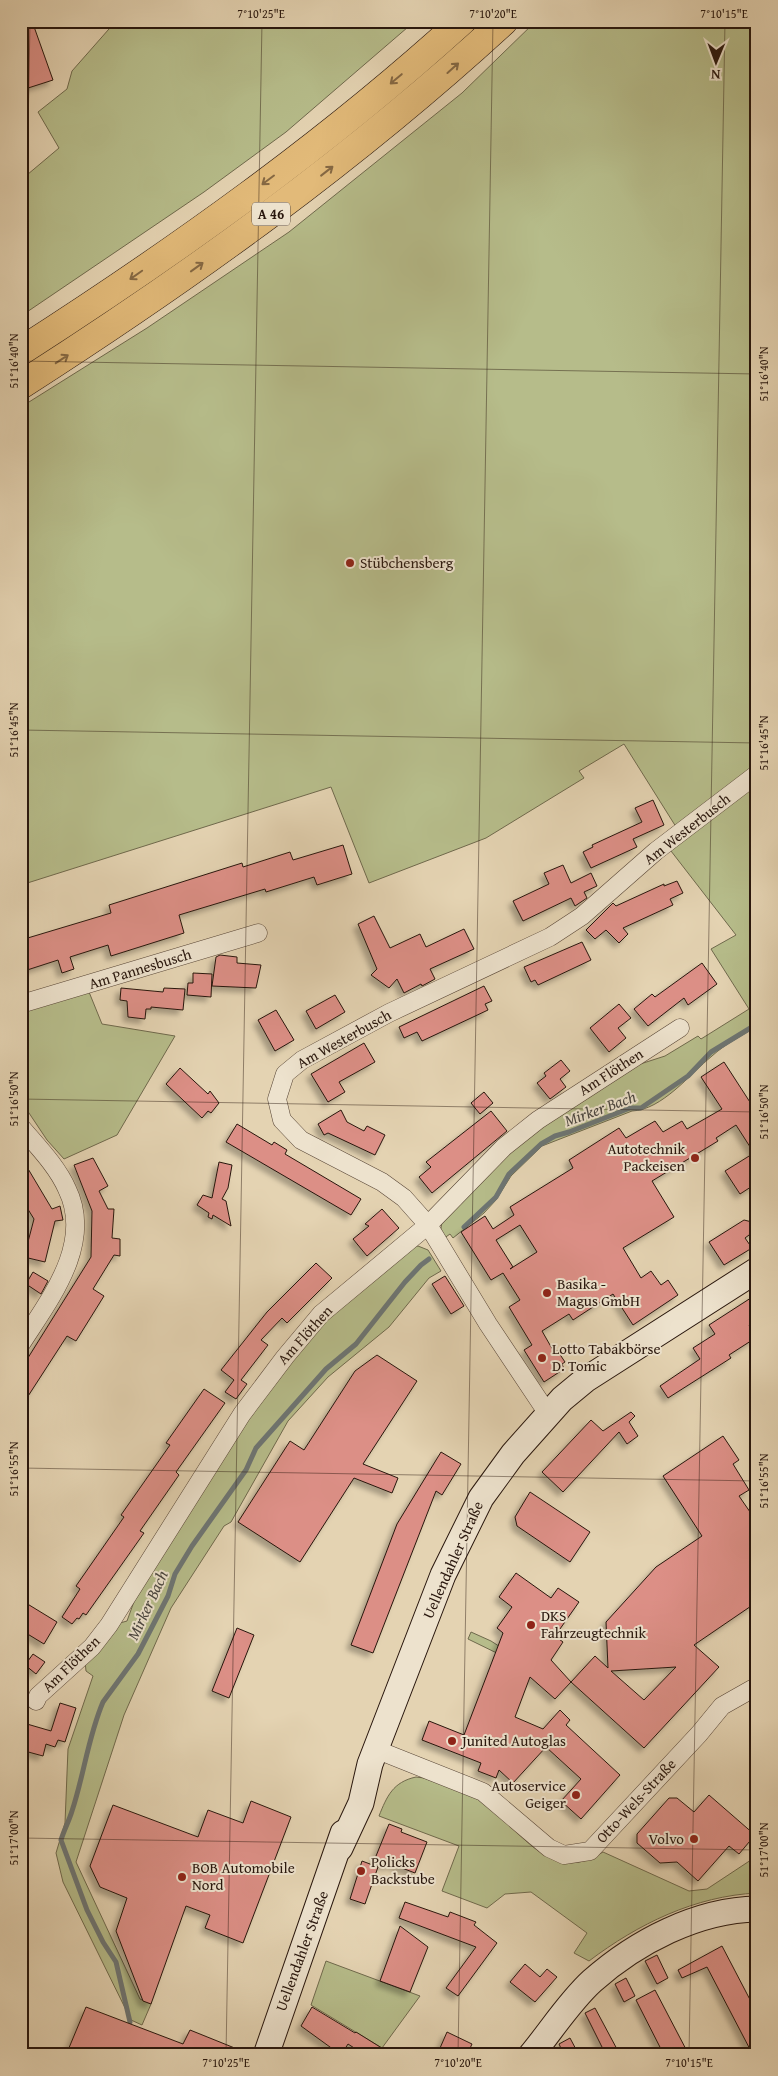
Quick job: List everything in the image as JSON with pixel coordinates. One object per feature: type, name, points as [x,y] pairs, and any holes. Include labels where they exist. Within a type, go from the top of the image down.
[{"type":"highway","name":"A 46","points":[[21,351],[83,311],[237,203],[384,89],[462,21]]},
{"type":"highway","name":"A 46","points":[[21,385],[185,276],[300,192],[401,113],[504,21]]},
{"type":"main road","name":"Uellendahler Straße","points":[[266,2055],[286,1992],[340,1848],[361,1803],[372,1756],[443,1575],[481,1498],[513,1454],[548,1414],[585,1380],[757,1270]]},
{"type":"main road","points":[[531,2055],[591,1982],[637,1948],[694,1921],[746,1909],[757,1909]]},
{"type":"street","name":"Am Westerbusch","points":[[548,1414],[488,1324],[428,1225],[404,1198],[382,1182],[301,1140],[291,1132],[282,1120],[277,1099],[278,1088],[284,1074],[302,1060],[389,1013],[550,937],[582,916],[656,851],[757,774]]},
{"type":"street","name":"Am Pannesbusch","points":[[21,1004],[258,933]]},
{"type":"street","name":"Am Flöthen","points":[[36,1701],[38,1696],[92,1647],[109,1625],[242,1414],[285,1356],[321,1314],[428,1225],[504,1147],[538,1120],[680,1028]]},
{"type":"street","points":[[21,1127],[50,1161],[68,1189],[75,1231],[70,1258],[61,1279],[21,1344]]},
{"type":"street","name":"Otto-Wels-Straße","points":[[372,1756],[466,1783],[483,1792],[549,1848],[564,1855],[590,1851],[699,1734],[722,1706],[752,1689]]},
{"type":"green space","points":[[116,21],[415,21],[286,132],[204,192],[21,316],[21,180],[59,148],[38,112],[67,89],[72,71]]},
{"type":"green space","points":[[536,21],[757,21],[757,1026],[717,1052],[675,1090],[654,1105],[632,1111],[542,1146],[511,1176],[496,1200],[484,1213],[453,1238],[450,1234],[443,1239],[440,1234],[442,1222],[519,1140],[631,1067],[665,1056],[698,1036],[701,1039],[749,1009],[711,949],[736,935],[671,851],[683,838],[624,744],[579,771],[584,778],[486,838],[369,883],[331,787],[21,885],[21,407],[147,328],[289,232],[462,93]]},
{"type":"green space","points":[[89,992],[102,1024],[175,1036],[117,1135],[64,1159],[47,1140],[21,1101],[21,1012]]},
{"type":"green space","points":[[418,1246],[428,1250],[441,1271],[429,1278],[389,1327],[328,1377],[288,1421],[231,1522],[224,1526],[171,1608],[124,1715],[76,1862],[140,1999],[151,2004],[142,2025],[131,2020],[63,1882],[56,1853],[65,1823],[68,1749],[93,1676],[86,1671],[85,1661],[120,1623],[127,1621],[140,1585],[261,1398],[326,1317],[412,1247]]},
{"type":"green space","points":[[471,1632],[491,1641],[550,1679],[468,1639]]},
{"type":"green space","points":[[416,1777],[424,1778],[475,1797],[495,1812],[536,1849],[551,1858],[567,1862],[584,1861],[603,1852],[689,1891],[707,1889],[757,1856],[757,1893],[711,1900],[668,1914],[627,1935],[589,1961],[574,1953],[587,1933],[531,1892],[505,1894],[487,1908],[442,1891],[459,1846],[379,1816],[388,1796],[396,1786]]},
{"type":"green space","points":[[326,1961],[420,1996],[382,2048],[311,2005]]},
{"type":"building","points":[[21,21],[32,21],[53,80],[25,89],[21,79]]},
{"type":"building","points":[[653,800],[664,825],[633,839],[637,847],[591,868],[583,852],[593,847],[592,845],[642,822],[635,808]]},
{"type":"building","points":[[343,845],[352,874],[317,885],[314,877],[266,892],[265,889],[179,915],[184,933],[111,956],[108,945],[70,957],[74,969],[62,973],[58,960],[21,972],[21,940],[111,913],[109,905],[242,863],[243,867],[290,852],[293,860]]},
{"type":"building","points":[[563,865],[571,883],[591,873],[597,886],[584,892],[587,898],[575,906],[571,898],[523,921],[513,901],[549,884],[544,873]]},
{"type":"building","points":[[677,881],[683,893],[670,899],[673,905],[623,928],[628,934],[619,943],[606,930],[595,939],[586,930],[613,903],[616,906],[664,884],[664,886]]},
{"type":"building","points":[[374,916],[390,948],[420,934],[426,947],[464,929],[474,949],[430,969],[435,979],[404,993],[397,979],[389,988],[371,975],[377,969],[358,924]]},
{"type":"building","points":[[582,942],[591,960],[538,985],[535,980],[531,982],[524,967]]},
{"type":"building","points":[[220,955],[237,957],[237,963],[261,965],[256,988],[212,986],[216,957]]},
{"type":"building","points":[[702,963],[717,984],[688,1005],[684,998],[648,1026],[634,1009],[652,994],[655,997]]},
{"type":"building","points":[[193,973],[212,974],[211,997],[187,995],[188,983],[193,983]]},
{"type":"building","points":[[484,986],[492,1001],[485,1004],[488,1010],[422,1041],[417,1032],[404,1038],[399,1027]]},
{"type":"building","points":[[121,988],[163,992],[164,988],[185,989],[183,1010],[151,1007],[151,1009],[146,1009],[145,1019],[128,1017],[127,1001],[120,1000]]},
{"type":"building","points":[[335,995],[345,1012],[316,1029],[306,1011]]},
{"type":"building","points":[[619,1004],[631,1018],[618,1028],[626,1038],[609,1052],[590,1028]]},
{"type":"building","points":[[276,1010],[294,1040],[275,1051],[258,1020]]},
{"type":"building","points":[[364,1043],[375,1062],[339,1082],[345,1092],[328,1102],[311,1074]]},
{"type":"building","points":[[561,1060],[570,1071],[560,1079],[566,1087],[550,1099],[537,1083],[546,1076],[544,1073]]},
{"type":"building","points":[[724,1062],[757,1113],[757,1183],[740,1194],[725,1171],[754,1153],[736,1125],[716,1138],[718,1141],[652,1181],[674,1217],[623,1248],[641,1278],[651,1271],[661,1285],[668,1280],[678,1295],[633,1325],[613,1294],[573,1320],[569,1314],[542,1331],[554,1352],[557,1350],[565,1362],[562,1364],[564,1369],[544,1382],[524,1350],[532,1345],[509,1307],[520,1300],[503,1273],[491,1280],[461,1232],[485,1216],[493,1229],[514,1215],[510,1207],[573,1168],[569,1160],[619,1128],[626,1138],[655,1121],[663,1132],[682,1121],[687,1129],[722,1109],[701,1077]],"holes":[[[520,1225],[537,1252],[510,1269],[513,1267],[496,1240]]]},
{"type":"building","points":[[180,1068],[208,1094],[210,1091],[219,1103],[211,1113],[208,1111],[202,1118],[166,1084]]},
{"type":"building","points":[[484,1092],[493,1103],[480,1114],[471,1103]]},
{"type":"building","points":[[341,1110],[347,1122],[364,1131],[367,1126],[385,1135],[375,1155],[328,1133],[324,1135],[318,1124]]},
{"type":"building","points":[[491,1111],[507,1131],[432,1193],[419,1177],[431,1167],[426,1162]]},
{"type":"building","points":[[237,1124],[272,1145],[274,1142],[287,1150],[285,1154],[361,1199],[351,1215],[226,1142]]},
{"type":"building","points":[[21,1157],[52,1209],[60,1206],[63,1220],[55,1221],[45,1262],[24,1257],[34,1219],[21,1198]]},
{"type":"building","points":[[93,1158],[108,1186],[99,1191],[108,1209],[114,1209],[112,1238],[120,1239],[120,1256],[114,1255],[93,1289],[104,1296],[76,1341],[67,1336],[21,1407],[21,1369],[91,1257],[92,1211],[74,1165]]},
{"type":"building","points":[[219,1162],[232,1165],[228,1188],[222,1199],[226,1201],[231,1226],[213,1215],[212,1219],[208,1217],[209,1213],[197,1205],[203,1195],[212,1198]]},
{"type":"building","points":[[382,1209],[399,1228],[367,1256],[353,1239],[369,1226],[365,1224]]},
{"type":"building","points":[[744,1220],[752,1222],[757,1229],[745,1238],[752,1248],[724,1265],[709,1242]]},
{"type":"building","points":[[316,1263],[332,1278],[287,1323],[282,1318],[261,1340],[268,1345],[241,1380],[247,1384],[236,1399],[225,1392],[234,1380],[221,1370],[267,1312]]},
{"type":"building","points":[[33,1272],[48,1281],[41,1294],[26,1284]]},
{"type":"building","points":[[445,1276],[464,1306],[451,1314],[432,1284]]},
{"type":"building","points":[[757,1294],[757,1321],[749,1325],[757,1337],[729,1355],[731,1358],[668,1398],[660,1386],[700,1359],[693,1348],[715,1334],[709,1325]]},
{"type":"building","points":[[377,1355],[417,1381],[363,1464],[398,1478],[392,1493],[354,1478],[300,1562],[238,1522],[290,1441],[304,1450],[355,1371]]},
{"type":"building","points":[[204,1389],[225,1403],[176,1472],[179,1475],[140,1531],[144,1533],[86,1615],[83,1613],[72,1624],[62,1617],[80,1589],[76,1586],[124,1517],[121,1515],[170,1445],[166,1443]]},
{"type":"building","points":[[631,1412],[635,1416],[629,1422],[638,1436],[627,1444],[619,1432],[563,1492],[542,1472],[591,1420],[603,1431]]},
{"type":"building","points":[[723,1436],[739,1460],[733,1464],[749,1490],[739,1496],[757,1522],[757,1602],[694,1645],[719,1667],[644,1748],[571,1682],[595,1656],[608,1668],[606,1622],[656,1567],[702,1536],[663,1476]],"holes":[[[676,1667],[644,1700],[611,1671]]]},
{"type":"building","points":[[441,1452],[461,1464],[442,1495],[436,1491],[373,1653],[351,1645],[397,1524]]},
{"type":"building","points":[[530,1492],[590,1532],[570,1562],[517,1526],[515,1517]]},
{"type":"building","points":[[516,1573],[551,1598],[558,1588],[579,1602],[555,1636],[563,1642],[551,1660],[571,1682],[555,1699],[530,1677],[515,1717],[543,1729],[560,1710],[570,1720],[566,1725],[620,1775],[581,1819],[561,1801],[581,1779],[546,1747],[513,1783],[499,1770],[496,1778],[478,1771],[481,1763],[422,1740],[429,1721],[464,1735],[503,1633],[497,1628],[512,1607],[499,1597]]},
{"type":"building","points":[[21,1600],[57,1622],[44,1644],[21,1630]]},
{"type":"building","points":[[237,1628],[254,1635],[229,1698],[212,1691]]},
{"type":"building","points":[[33,1654],[45,1662],[36,1674],[25,1665]]},
{"type":"building","points":[[60,1703],[76,1708],[65,1742],[58,1740],[55,1747],[46,1744],[43,1756],[21,1750],[21,1738],[24,1738],[27,1724],[51,1731]]},
{"type":"building","name":"Volvo","points":[[709,1795],[755,1835],[739,1854],[729,1846],[698,1881],[677,1862],[660,1863],[637,1843],[637,1834],[669,1798],[677,1798],[694,1812]]},
{"type":"building","name":"BOB Automobile Nord","points":[[251,1801],[291,1817],[243,1943],[205,1928],[210,1915],[186,1906],[151,2004],[143,2001],[116,1931],[127,1898],[100,1887],[90,1866],[113,1805],[198,1837],[208,1810],[243,1823]]},
{"type":"building","points":[[389,1824],[402,1829],[401,1832],[427,1842],[415,1873],[389,1863],[388,1866],[374,1861]]},
{"type":"building","points":[[362,1861],[378,1867],[365,1904],[350,1899]]},
{"type":"building","points":[[405,1902],[448,1917],[450,1912],[476,1922],[474,1925],[497,1943],[458,1996],[446,1988],[476,1947],[399,1918]]},
{"type":"building","points":[[400,1926],[428,1947],[410,1992],[380,1981]]},
{"type":"building","points":[[722,1946],[757,2013],[757,2055],[753,2055],[707,1967],[682,1978],[678,1970]]},
{"type":"building","points":[[657,1955],[668,1978],[657,1984],[645,1961]]},
{"type":"building","points":[[525,1964],[540,1977],[547,1969],[557,1977],[535,2002],[510,1982]]},
{"type":"building","points":[[626,1978],[635,1996],[624,2002],[615,1984]]},
{"type":"building","points":[[655,1990],[689,2055],[664,2055],[636,2000]]},
{"type":"building","points":[[86,2007],[183,2044],[190,2030],[252,2055],[66,2055]]},
{"type":"building","points":[[312,2007],[393,2055],[365,2055],[348,2044],[341,2055],[301,2026]]},
{"type":"building","points":[[595,2008],[618,2051],[612,2055],[606,2055],[585,2013]]},
{"type":"building","points":[[447,2032],[472,2044],[467,2055],[437,2055]]},
{"type":"building","points":[[570,2038],[579,2055],[564,2055],[559,2044]]},
{"type":"waterway","name":"Mirker Bach","points":[[464,1227],[496,1197],[509,1174],[541,1144],[555,1136],[630,1108],[641,1108],[688,1076],[711,1052],[757,1024]]},
{"type":"waterway","name":"Mirker Bach","points":[[130,2022],[116,1962],[103,1942],[87,1910],[61,1840],[71,1815],[103,1702],[138,1654],[168,1596],[175,1574],[192,1546],[246,1470],[256,1448],[326,1369],[356,1344],[405,1282],[429,1259]]},
{"type":"place","name":"Stübchensberg","points":[[350,563]]},
{"type":"place","name":"Autotechnik Packeisen","points":[[695,1158]]},
{"type":"place","name":"Basika - Magus GmbH","points":[[547,1293]]},
{"type":"place","name":"Lotto Tabakbörse D. Tomic","points":[[542,1358]]},
{"type":"place","name":"DKS Fahrzeugtechnik","points":[[531,1625]]},
{"type":"place","name":"Junited Autoglas","points":[[452,1741]]},
{"type":"place","name":"Autoservice Geiger","points":[[576,1795]]},
{"type":"place","name":"Volvo","points":[[694,1839]]},
{"type":"place","name":"Policks Backstube","points":[[361,1871]]},
{"type":"place","name":"BOB Automobile Nord","points":[[182,1877]]}]
